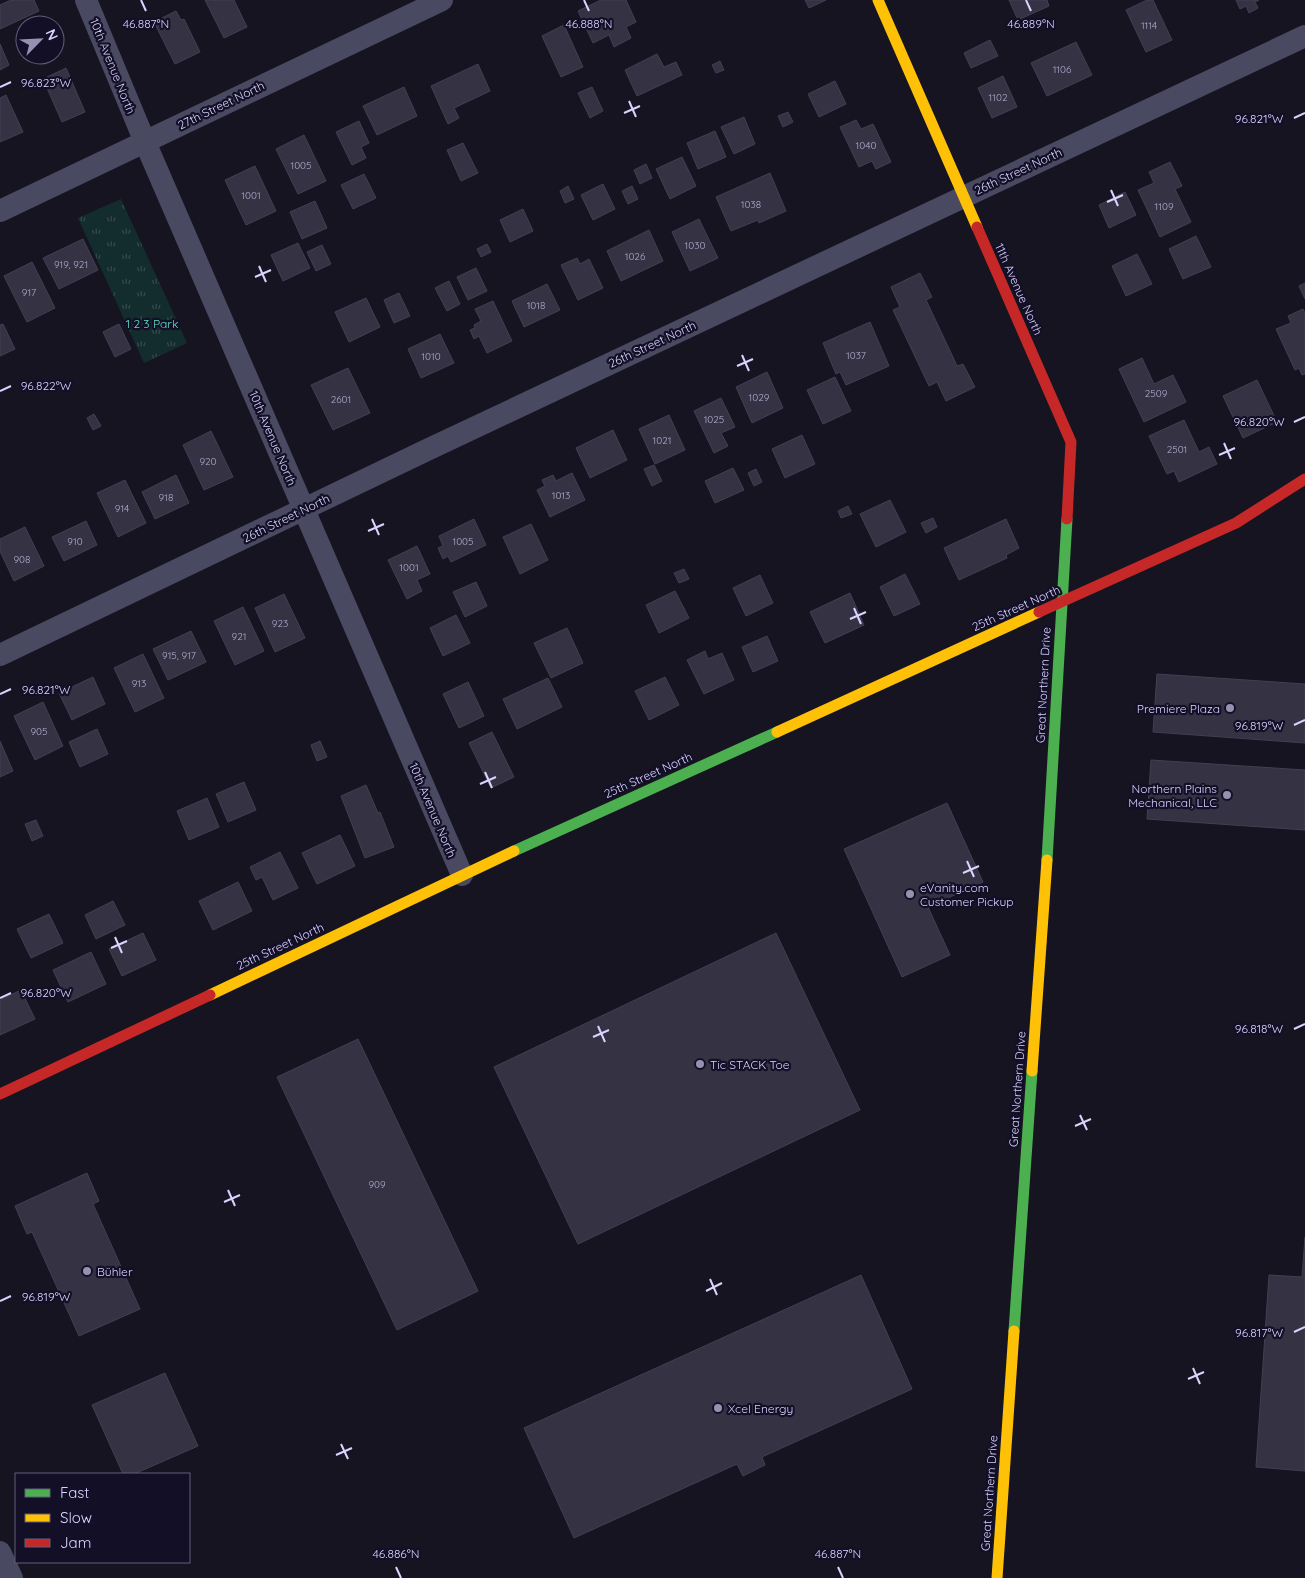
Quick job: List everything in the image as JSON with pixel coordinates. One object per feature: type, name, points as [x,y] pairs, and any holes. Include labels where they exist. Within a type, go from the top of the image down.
[{"type":"street","name":"10th Avenue North","points":[[86,0],[145,142],[462,875]]},
{"type":"street","name":"27th Street North","points":[[0,211],[442,0]]},
{"type":"street","name":"11th Avenue North","points":[[878,0],[1070,442],[1062,602]]},
{"type":"street","name":"26th Street North","points":[[0,655],[1305,36]]},
{"type":"street","name":"25th Street North","points":[[0,1094],[462,875],[1236,523],[1305,479]]},
{"type":"street","name":"Great Northern Drive","points":[[997,1578],[1046,865],[1062,602]]},
{"type":"street","points":[[0,1552],[12,1578]]},
{"type":"green space","name":"1 2 3 Park","points":[[121,199],[187,343],[144,363],[78,218]]},
{"type":"building","points":[[11,0],[34,0],[39,11],[30,15],[15,15],[15,22],[0,29],[0,5]]},
{"type":"building","points":[[205,0],[234,0],[247,27],[224,38]]},
{"type":"building","points":[[601,0],[626,0],[636,22],[626,27],[631,38],[614,47],[609,35],[593,43],[578,11]]},
{"type":"building","points":[[805,0],[826,0],[809,8]]},
{"type":"building","points":[[1009,0],[1047,0],[1049,6],[1018,20]]},
{"type":"building","points":[[1147,0],[1153,0],[1172,40],[1146,52],[1126,10]]},
{"type":"building","points":[[1236,0],[1259,0],[1255,2],[1258,8],[1249,13],[1246,6],[1240,9]]},
{"type":"building","points":[[176,11],[181,20],[184,19],[200,52],[175,64],[154,22]]},
{"type":"building","points":[[564,25],[583,67],[561,77],[542,36]]},
{"type":"building","points":[[990,40],[998,56],[971,68],[964,53]]},
{"type":"building","points":[[1076,42],[1092,75],[1047,96],[1031,63]]},
{"type":"building","points":[[0,44],[9,65],[0,70]]},
{"type":"building","points":[[657,54],[664,67],[676,62],[682,75],[637,96],[625,70]]},
{"type":"building","points":[[720,61],[724,70],[716,73],[712,65]]},
{"type":"building","points":[[478,64],[490,91],[454,108],[459,118],[448,124],[431,86]]},
{"type":"building","points":[[66,68],[85,112],[62,122],[43,79]]},
{"type":"building","points":[[1003,76],[1017,107],[992,118],[978,88]]},
{"type":"building","points":[[835,81],[846,104],[819,117],[808,94]]},
{"type":"building","points":[[404,87],[417,116],[377,135],[363,106]]},
{"type":"building","points":[[592,87],[603,111],[590,118],[578,93]]},
{"type":"building","points":[[6,95],[23,132],[0,142],[0,98]]},
{"type":"building","points":[[788,112],[793,122],[783,127],[778,116]]},
{"type":"building","points":[[744,117],[755,144],[734,154],[721,127]]},
{"type":"building","points":[[856,120],[861,129],[873,124],[891,162],[876,169],[872,161],[859,167],[840,127]]},
{"type":"building","points":[[359,121],[369,143],[361,147],[366,158],[352,165],[336,132]]},
{"type":"building","points":[[715,131],[726,157],[698,169],[687,143]]},
{"type":"building","points":[[304,135],[326,181],[298,194],[276,149]]},
{"type":"building","points":[[463,143],[478,173],[461,181],[447,150]]},
{"type":"building","points":[[682,157],[696,186],[670,199],[656,169]]},
{"type":"building","points":[[1170,162],[1182,186],[1175,189],[1191,222],[1160,237],[1138,190],[1154,183],[1149,172]]},
{"type":"building","points":[[646,164],[652,178],[640,184],[634,170]]},
{"type":"building","points":[[255,166],[276,211],[246,225],[225,180]]},
{"type":"building","points":[[770,173],[786,211],[759,223],[758,220],[731,231],[716,197]]},
{"type":"building","points":[[364,174],[376,198],[353,209],[341,185]]},
{"type":"building","points":[[603,184],[615,209],[593,220],[581,195]]},
{"type":"building","points":[[568,186],[574,199],[565,203],[560,191]]},
{"type":"building","points":[[632,186],[638,199],[628,204],[622,191]]},
{"type":"building","points":[[1125,192],[1136,215],[1109,228],[1099,205]]},
{"type":"building","points":[[315,201],[327,228],[302,239],[290,212]]},
{"type":"building","points":[[523,209],[533,231],[510,242],[500,220]]},
{"type":"building","points":[[699,219],[718,258],[690,271],[672,232]]},
{"type":"building","points":[[649,230],[663,261],[621,281],[607,251]]},
{"type":"building","points":[[1196,236],[1211,267],[1183,279],[1169,249]]},
{"type":"building","points":[[83,239],[98,270],[59,289],[43,258]]},
{"type":"building","points":[[298,243],[310,268],[283,281],[271,255]]},
{"type":"building","points":[[487,244],[491,252],[481,257],[477,249]]},
{"type":"building","points":[[322,245],[331,264],[316,271],[307,252]]},
{"type":"building","points":[[1137,254],[1152,284],[1126,296],[1112,266]]},
{"type":"building","points":[[577,258],[580,264],[589,259],[603,288],[578,300],[561,265]]},
{"type":"building","points":[[32,262],[55,308],[27,322],[4,276]]},
{"type":"building","points":[[476,268],[487,291],[468,300],[457,277]]},
{"type":"building","points":[[920,273],[932,297],[926,300],[957,366],[963,364],[975,387],[946,401],[937,382],[929,386],[893,310],[900,307],[891,287]]},
{"type":"building","points":[[449,281],[460,304],[447,311],[435,288]]},
{"type":"building","points":[[1305,283],[1305,299],[1299,286]]},
{"type":"building","points":[[547,284],[560,310],[524,327],[512,301]]},
{"type":"building","points":[[399,293],[410,316],[394,323],[384,300]]},
{"type":"building","points":[[366,298],[380,327],[349,342],[335,312]]},
{"type":"building","points":[[493,301],[512,341],[487,353],[479,336],[474,339],[470,330],[475,328],[474,325],[481,321],[475,309]]},
{"type":"building","points":[[1303,309],[1305,313],[1305,374],[1302,375],[1299,368],[1295,370],[1276,329],[1291,323],[1288,316]]},
{"type":"building","points":[[870,322],[889,366],[846,385],[840,372],[836,374],[823,343]]},
{"type":"building","points":[[3,324],[15,349],[0,356],[0,325]]},
{"type":"building","points":[[119,324],[131,349],[115,357],[103,332]]},
{"type":"building","points":[[440,334],[454,363],[421,378],[408,349]]},
{"type":"building","points":[[1142,358],[1154,384],[1173,375],[1186,402],[1144,422],[1119,369]]},
{"type":"building","points":[[348,368],[370,413],[333,430],[311,385]]},
{"type":"building","points":[[767,372],[783,408],[752,423],[736,387]]},
{"type":"building","points":[[835,377],[851,411],[823,424],[807,390]]},
{"type":"building","points":[[1257,380],[1277,422],[1243,438],[1223,396]]},
{"type":"building","points":[[721,398],[735,427],[721,433],[728,446],[714,453],[694,411]]},
{"type":"building","points":[[94,414],[101,426],[93,430],[87,418]]},
{"type":"building","points":[[669,415],[685,450],[655,464],[639,429]]},
{"type":"building","points":[[1184,420],[1199,452],[1209,447],[1217,464],[1179,482],[1174,471],[1167,474],[1149,436]]},
{"type":"building","points":[[613,430],[627,460],[590,478],[576,448]]},
{"type":"building","points":[[211,431],[233,477],[204,490],[183,445]]},
{"type":"building","points":[[802,435],[815,464],[785,478],[772,449]]},
{"type":"building","points":[[654,465],[662,481],[652,486],[644,469]]},
{"type":"building","points":[[733,468],[744,490],[715,503],[705,481]]},
{"type":"building","points":[[756,469],[762,482],[754,486],[748,473]]},
{"type":"building","points":[[572,473],[585,500],[550,517],[537,490],[545,486],[542,480],[553,475],[556,481]]},
{"type":"building","points":[[176,475],[189,503],[155,519],[142,492]]},
{"type":"building","points":[[125,480],[146,523],[118,537],[97,493]]},
{"type":"building","points":[[890,500],[906,532],[876,547],[860,514]]},
{"type":"building","points":[[848,506],[852,514],[841,518],[838,511]]},
{"type":"building","points":[[933,518],[937,527],[926,533],[921,523]]},
{"type":"building","points":[[474,519],[486,545],[451,562],[448,556],[443,559],[438,548],[443,546],[439,536]]},
{"type":"building","points":[[1006,519],[1019,548],[1006,555],[1007,558],[959,580],[944,548]]},
{"type":"building","points":[[86,521],[97,545],[64,561],[52,537]]},
{"type":"building","points":[[531,524],[548,560],[520,574],[503,537]]},
{"type":"building","points":[[25,527],[44,566],[14,581],[0,551],[0,539]]},
{"type":"building","points":[[417,546],[430,574],[417,580],[422,591],[407,599],[388,560]]},
{"type":"building","points":[[684,569],[689,579],[679,583],[674,573]]},
{"type":"building","points":[[905,574],[920,604],[894,616],[880,587]]},
{"type":"building","points":[[760,575],[773,603],[746,616],[733,588]]},
{"type":"building","points":[[476,582],[487,606],[465,617],[453,592]]},
{"type":"building","points":[[675,591],[689,618],[659,633],[646,605]]},
{"type":"building","points":[[850,593],[864,625],[825,643],[810,612]]},
{"type":"building","points":[[284,594],[305,638],[275,652],[255,608]]},
{"type":"building","points":[[243,607],[264,651],[235,665],[214,621]]},
{"type":"building","points":[[456,615],[470,643],[443,656],[430,628]]},
{"type":"building","points":[[567,628],[583,663],[551,678],[534,643]]},
{"type":"building","points":[[191,631],[206,662],[168,680],[153,649]]},
{"type":"building","points":[[767,636],[778,661],[753,672],[742,647]]},
{"type":"building","points":[[705,651],[708,659],[722,653],[734,680],[704,694],[687,660]]},
{"type":"building","points":[[143,654],[164,698],[135,712],[114,668]]},
{"type":"building","name":"Premiere Plaza","points":[[1157,674],[1305,684],[1305,743],[1153,732]]},
{"type":"building","points":[[93,677],[105,704],[72,720],[59,693]]},
{"type":"building","points":[[665,677],[679,705],[649,720],[635,691]]},
{"type":"building","points":[[548,678],[562,707],[517,729],[503,699]]},
{"type":"building","points":[[468,682],[484,716],[459,728],[443,694]]},
{"type":"building","points":[[43,702],[63,746],[35,760],[14,716]]},
{"type":"building","points":[[97,729],[108,754],[80,767],[69,742]]},
{"type":"building","points":[[492,732],[514,777],[491,788],[469,743]]},
{"type":"building","points":[[0,741],[13,771],[0,777]]},
{"type":"building","points":[[320,741],[327,757],[317,761],[311,745]]},
{"type":"building","name":"Northern Plains Mechanical, LLC","points":[[1151,760],[1305,770],[1305,830],[1147,819]]},
{"type":"building","points":[[244,782],[256,810],[228,822],[216,794]]},
{"type":"building","points":[[366,785],[378,813],[380,812],[394,847],[365,858],[341,796]]},
{"type":"building","points":[[207,798],[219,827],[189,840],[177,811]]},
{"type":"building","name":"eVanity.com Customer Pickup","points":[[947,803],[983,882],[928,907],[950,955],[902,977],[844,849]]},
{"type":"building","points":[[36,820],[43,836],[32,841],[25,824]]},
{"type":"building","points":[[340,835],[355,866],[317,884],[302,853]]},
{"type":"building","points":[[280,852],[298,888],[273,900],[262,877],[256,880],[250,867]]},
{"type":"building","points":[[238,882],[252,911],[213,930],[199,901]]},
{"type":"building","points":[[113,901],[125,925],[96,939],[85,915]]},
{"type":"building","points":[[49,914],[63,943],[31,958],[17,929]]},
{"type":"building","points":[[143,933],[156,960],[122,976],[109,949]]},
{"type":"building","points":[[776,933],[860,1110],[578,1244],[494,1067]]},
{"type":"building","points":[[91,952],[106,984],[68,1002],[53,970]]},
{"type":"building","points":[[21,990],[35,1019],[0,1035],[0,1000]]},
{"type":"building","points":[[358,1039],[478,1291],[397,1330],[277,1077]]},
{"type":"building","name":"Bühler","points":[[87,1173],[99,1201],[93,1204],[140,1309],[79,1336],[32,1232],[27,1234],[15,1206]]},
{"type":"building","points":[[1305,1237],[1305,1471],[1256,1467],[1269,1275],[1302,1277]]},
{"type":"building","name":"Xcel Energy","points":[[861,1275],[912,1389],[762,1457],[765,1465],[743,1476],[737,1464],[574,1538],[524,1428]]},
{"type":"building","points":[[165,1373],[198,1446],[136,1473],[123,1473],[92,1405]]},
{"type":"traffic: fast","points":[[1047,860],[1067,519]]},
{"type":"traffic: fast","points":[[514,851],[777,732]]},
{"type":"traffic: fast","points":[[1014,1331],[1032,1071]]},
{"type":"traffic: slow","points":[[878,0],[977,227]]},
{"type":"traffic: slow","points":[[777,732],[1039,612]]},
{"type":"traffic: slow","points":[[210,995],[514,851]]},
{"type":"traffic: slow","points":[[1032,1071],[1047,860]]},
{"type":"traffic: slow","points":[[997,1578],[1014,1331]]},
{"type":"traffic: jam","points":[[977,227],[1071,442],[1067,519]]},
{"type":"traffic: jam","points":[[1039,612],[1236,523],[1305,479]]},
{"type":"traffic: jam","points":[[0,1094],[210,995]]},
{"type":"place","name":"Premiere Plaza","points":[[1230,708]]},
{"type":"place","name":"Northern Plains Mechanical, LLC","points":[[1227,795]]},
{"type":"place","name":"eVanity.com Customer Pickup","points":[[910,894]]},
{"type":"place","name":"Tic STACK Toe","points":[[700,1064]]},
{"type":"place","name":"Bühler","points":[[87,1271]]},
{"type":"place","name":"Xcel Energy","points":[[718,1408]]}]
